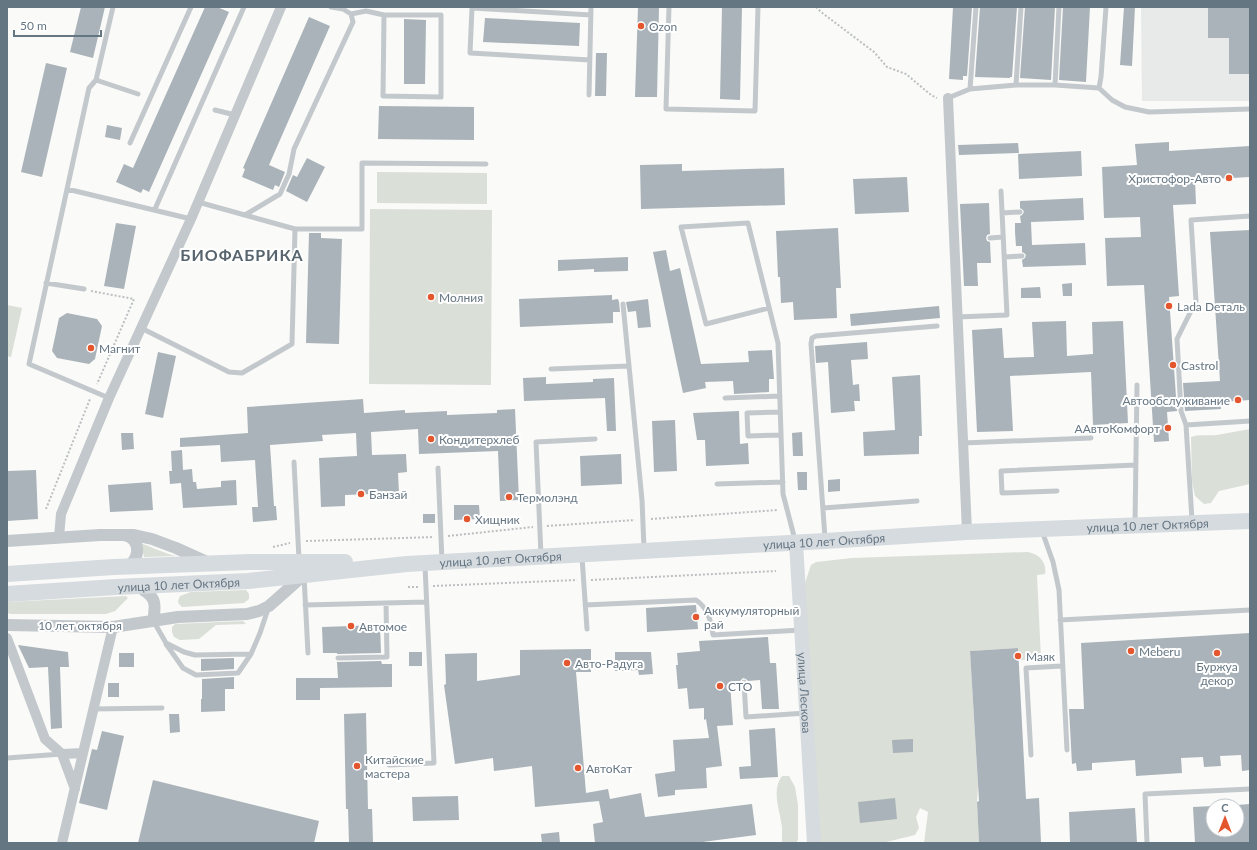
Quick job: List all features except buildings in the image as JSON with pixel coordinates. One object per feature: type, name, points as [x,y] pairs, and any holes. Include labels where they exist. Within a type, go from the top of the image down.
[{"type":"main road","name":"улица 10 лет Октября","points":[[7,594],[248,581],[301,569],[360,562],[398,564],[424,563],[796,543],[967,532],[1250,521]]},
{"type":"main road","name":"улица Лескова","points":[[796,543],[814,843]]},
{"type":"main road","name":"улица 10 лет Октября","points":[[7,574],[122,567],[250,562],[301,569]]},
{"type":"street","points":[[59,537],[61,514],[109,398],[191,219],[281,7]]},
{"type":"street","points":[[948,101],[956,239],[957,317],[967,532]]},
{"type":"street","points":[[121,535],[133,539],[138,550],[137,557],[134,562],[128,566],[122,567]]},
{"type":"street","points":[[7,541],[59,537],[134,535],[152,539],[176,548],[210,564]]},
{"type":"street","points":[[269,606],[301,569]]},
{"type":"street","points":[[137,586],[152,596],[155,602],[153,621]]},
{"type":"street","name":"10 лет октября","points":[[7,625],[113,627],[178,617],[247,614],[259,611],[269,606]]},
{"type":"street","points":[[62,843],[82,753],[113,627]]},
{"type":"street","points":[[7,638],[45,738],[62,754],[75,790]]},
{"type":"street","points":[[62,754],[82,753]]},
{"type":"lane","points":[[109,398],[29,364],[89,88],[96,80],[113,7]]},
{"type":"lane","points":[[130,144],[191,7]]},
{"type":"lane","points":[[155,209],[244,7]]},
{"type":"lane","points":[[331,7],[343,9],[351,14],[366,11],[384,15],[441,15],[441,97],[383,96],[384,15]]},
{"type":"lane","points":[[589,95],[591,7]]},
{"type":"lane","points":[[669,7],[666,109],[755,111],[758,7]]},
{"type":"lane","points":[[970,88],[976,7]]},
{"type":"lane","points":[[1016,85],[1021,7]]},
{"type":"lane","points":[[1055,85],[1059,7]]},
{"type":"lane","points":[[1099,88],[1106,7]]},
{"type":"lane","points":[[590,60],[470,54],[472,8],[591,15]]},
{"type":"lane","points":[[245,215],[280,194],[289,174],[294,149],[353,22],[351,14]]},
{"type":"lane","points":[[96,80],[138,94]]},
{"type":"lane","points":[[948,101],[970,88],[1016,85],[1055,85],[1099,88],[1112,100],[1125,107],[1149,112],[1250,109]]},
{"type":"lane","points":[[215,110],[235,115]]},
{"type":"lane","points":[[198,202],[295,229],[362,229],[362,163],[486,164]]},
{"type":"lane","points":[[67,189],[155,209],[191,219]]},
{"type":"lane","points":[[957,317],[1007,314],[1001,191]]},
{"type":"lane","points":[[1002,213],[1020,212]]},
{"type":"lane","points":[[1192,523],[1186,425],[1181,411],[1178,339],[1196,301],[1191,220],[1250,216]]},
{"type":"lane","points":[[770,308],[706,324],[681,228],[748,223],[770,308],[778,343],[783,494],[796,543]]},
{"type":"lane","points":[[141,328],[229,372],[242,373],[292,344],[295,229]]},
{"type":"lane","points":[[990,238],[1003,237]]},
{"type":"lane","points":[[1004,257],[1022,256]]},
{"type":"lane","points":[[46,283],[84,289]]},
{"type":"lane","points":[[623,304],[642,500],[644,551]]},
{"type":"lane","points":[[825,541],[811,344],[812,338],[816,336],[937,326]]},
{"type":"lane","points":[[551,369],[629,366]]},
{"type":"lane","points":[[1135,526],[1137,385]]},
{"type":"lane","points":[[725,398],[780,396]]},
{"type":"lane","points":[[780,412],[747,413],[748,436],[781,435]]},
{"type":"lane","points":[[1186,425],[1250,421]]},
{"type":"lane","points":[[963,443],[1091,438]]},
{"type":"lane","points":[[541,556],[536,442],[595,439]]},
{"type":"lane","points":[[294,462],[298,542],[305,605],[308,653]]},
{"type":"lane","points":[[1057,491],[1002,493],[1001,471],[1136,465]]},
{"type":"lane","points":[[438,468],[442,562]]},
{"type":"lane","points":[[717,484],[783,482]]},
{"type":"lane","points":[[822,508],[917,502]]},
{"type":"lane","points":[[1042,530],[1053,562],[1059,590],[1067,750]]},
{"type":"lane","points":[[582,554],[587,629]]},
{"type":"lane","points":[[389,765],[434,762],[424,563]]},
{"type":"lane","points":[[585,605],[696,600],[703,604],[710,619],[713,635],[801,630]]},
{"type":"lane","points":[[305,605],[426,602]]},
{"type":"lane","points":[[338,658],[387,657],[386,603]]},
{"type":"lane","points":[[153,621],[183,668],[196,675],[238,674],[251,654],[269,606]]},
{"type":"lane","points":[[1060,620],[1250,610]]},
{"type":"lane","points":[[166,643],[184,652],[195,655],[251,654]]},
{"type":"lane","points":[[1031,755],[1026,668],[1062,666]]},
{"type":"lane","points":[[744,682],[746,717],[806,713]]},
{"type":"lane","points":[[93,708],[162,708]]},
{"type":"lane","points":[[7,758],[62,754]]},
{"type":"lane","points":[[1147,843],[1145,794],[1250,789]]},
{"type":"path","points":[[816,7],[874,52],[887,67],[906,74],[931,95],[948,101]]},
{"type":"path","points":[[46,509],[93,392],[134,299],[84,289]]},
{"type":"path","points":[[271,548],[298,542]]},
{"type":"shaded area","points":[[1141,7],[1250,7],[1250,101],[1142,101]]},
{"type":"shaded area","points":[[377,172],[487,173],[487,204],[377,203]]},
{"type":"shaded area","name":"Молния","points":[[370,209],[492,210],[491,385],[369,384]]},
{"type":"shaded area","points":[[7,305],[22,308],[11,357],[7,356]]},
{"type":"shaded area","points":[[1250,429],[1250,484],[1219,491],[1211,503],[1204,504],[1195,496],[1192,481],[1191,437],[1201,435],[1217,435]]},
{"type":"shaded area","points":[[137,542],[176,556],[144,557],[143,552]]},
{"type":"shaded area","points":[[1028,552],[1039,557],[1045,566],[1045,574],[1037,575],[1041,659],[1019,660],[1018,648],[970,651],[978,786],[977,802],[979,843],[924,843],[928,812],[920,808],[916,817],[919,828],[915,835],[882,843],[819,843],[804,586],[811,565],[816,562],[852,558]]},
{"type":"shaded area","points":[[246,590],[249,594],[249,599],[244,603],[182,607],[178,601],[180,596],[191,592]]},
{"type":"shaded area","points":[[126,596],[128,598],[115,611],[106,614],[7,613],[7,602]]},
{"type":"shaded area","points":[[243,621],[246,624],[216,625],[199,639],[180,640],[174,637],[172,632],[172,627],[175,624]]},
{"type":"shaded area","points":[[782,776],[789,776],[795,787],[798,805],[798,840],[796,843],[782,843],[782,827],[777,801],[777,788]]},
{"type":"place","name":"Ozon","points":[[641,26]]},
{"type":"place","name":"Христофор-Авто","points":[[1229,178]]},
{"type":"place","name":"Молния","points":[[431,297]]},
{"type":"place","name":"Lada Dеталь","points":[[1169,306]]},
{"type":"place","name":"Магнит","points":[[91,348]]},
{"type":"place","name":"Castrol","points":[[1173,365]]},
{"type":"place","name":"Автообслуживание","points":[[1238,400]]},
{"type":"place","name":"ААвтоКомфорт","points":[[1168,428]]},
{"type":"place","name":"Кондитерхлеб","points":[[431,439]]},
{"type":"place","name":"Банзай","points":[[361,494]]},
{"type":"place","name":"Термолэнд","points":[[509,497]]},
{"type":"place","name":"Хищник","points":[[467,519]]},
{"type":"place","name":"Аккумуляторный рай","points":[[696,617]]},
{"type":"place","name":"Автомое","points":[[351,626]]},
{"type":"place","name":"Meberu","points":[[1131,651]]},
{"type":"place","name":"Буржуа декор","points":[[1217,653]]},
{"type":"place","name":"Маяк","points":[[1018,656]]},
{"type":"place","name":"Авто-Радуга","points":[[567,663]]},
{"type":"place","name":"СТО","points":[[720,686]]},
{"type":"place","name":"Китайские мастера","points":[[357,766]]},
{"type":"place","name":"АвтоКат","points":[[578,768]]},
{"type":"district","name":"БИОФАБРИКА","points":[[242,254]]}]
